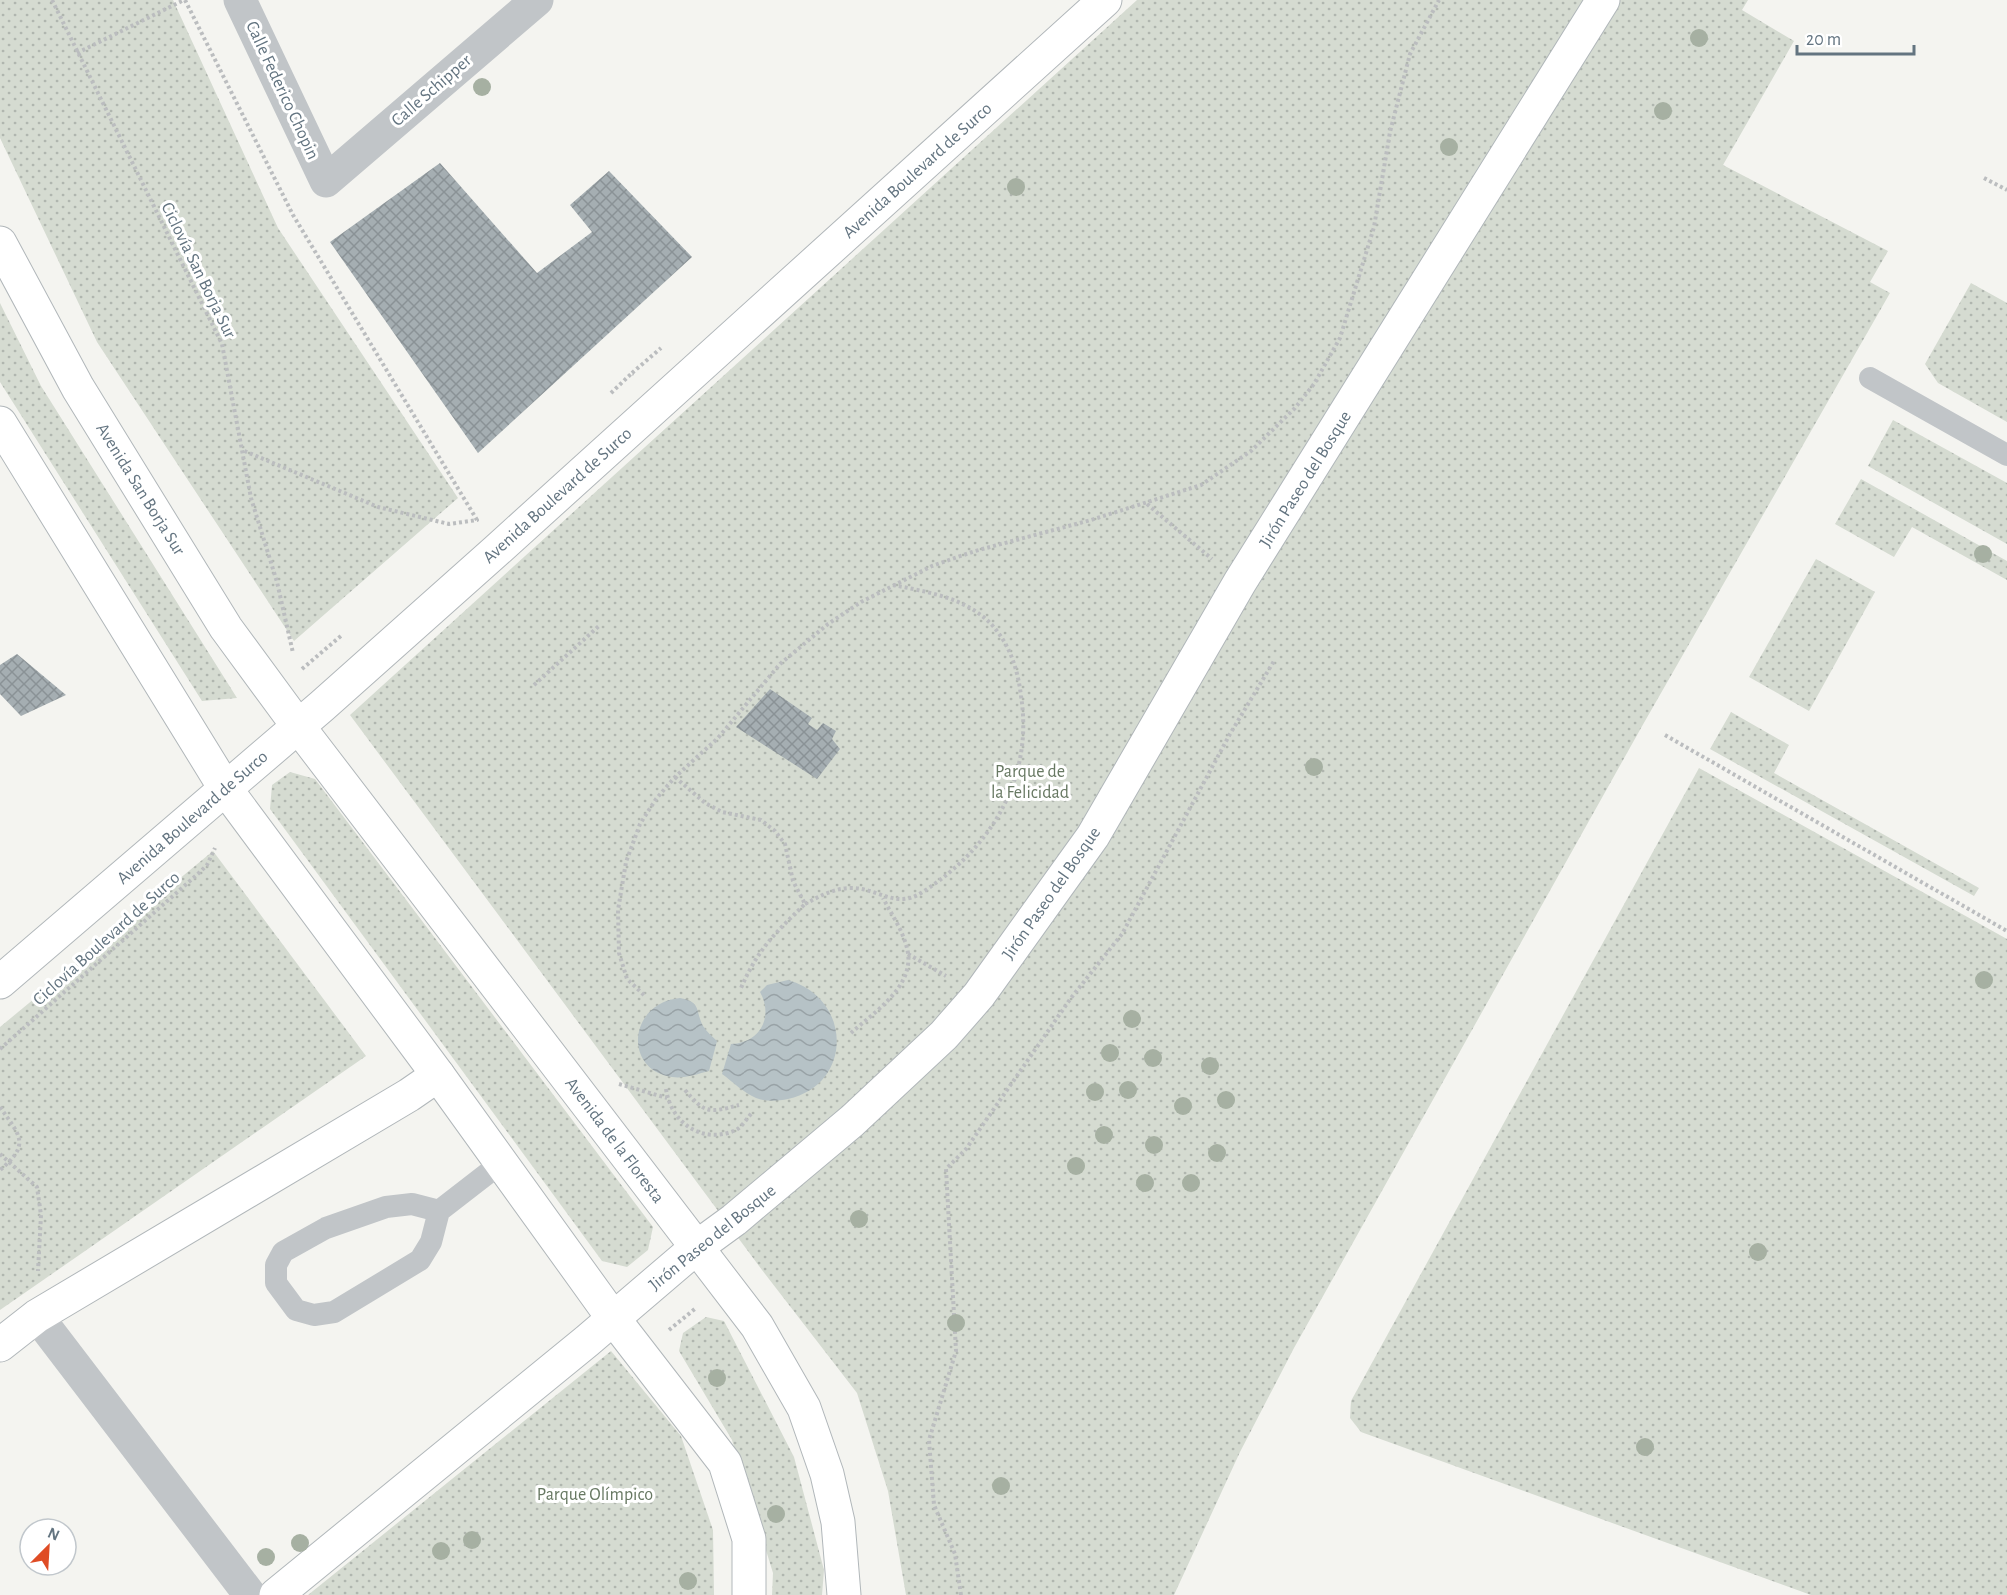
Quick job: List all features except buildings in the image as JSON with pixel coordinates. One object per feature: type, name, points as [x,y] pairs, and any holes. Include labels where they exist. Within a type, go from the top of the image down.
[{"type":"street","name":"Calle Federico Chopin","points":[[240,0],[326,181]]},
{"type":"street","name":"Calle Schipper","points":[[326,181],[537,0]]},
{"type":"street","name":"Avenida Boulevard de Surco","points":[[0,982],[298,726],[496,551],[1106,0]]},
{"type":"street","name":"Jirón Paseo del Bosque","points":[[276,1595],[852,1121],[944,1035],[979,995],[1093,836],[1240,582],[1603,0]]},
{"type":"street","name":"Avenida San Borja Sur","points":[[0,243],[78,388],[226,628],[298,726]]},
{"type":"street","points":[[0,423],[225,788],[613,1318],[725,1463],[749,1539],[749,1595]]},
{"type":"street","name":"Avenida de la Floresta","points":[[298,726],[756,1326],[804,1408],[826,1474],[838,1522],[844,1595]]},
{"type":"street","points":[[0,1345],[37,1316],[438,1076]]},
{"type":"street","points":[[37,1316],[250,1595]]},
{"type":"lane","points":[[1870,378],[2007,455]]},
{"type":"lane","points":[[439,1211],[412,1204],[386,1207],[326,1228],[283,1252],[276,1266],[276,1283],[296,1310],[314,1315],[334,1312],[420,1260],[431,1242],[439,1211],[501,1163]]},
{"type":"path","name":"Ciclovía San Borja Sur","points":[[52,0],[222,344],[251,498],[278,582],[294,662]]},
{"type":"path","points":[[77,53],[184,0],[293,215],[477,520],[449,524],[378,507],[242,450]]},
{"type":"path","points":[[644,995],[627,979],[619,954],[618,910],[626,862],[640,824],[656,799],[675,777],[718,738],[780,664],[828,624],[861,602],[932,566],[975,551],[1146,503],[1201,485],[1251,451],[1295,408],[1314,384],[1340,338],[1374,227],[1390,132],[1410,54],[1439,0]]},
{"type":"path","points":[[1984,178],[2007,190]]},
{"type":"path","points":[[1146,503],[1240,582]]},
{"type":"path","points":[[741,988],[751,965],[771,936],[805,904],[830,892],[851,888],[868,890],[883,897],[901,901],[918,895],[944,878],[967,856],[995,822],[1015,782],[1022,750],[1024,716],[1019,681],[1009,650],[992,625],[967,606],[934,593],[893,585]]},
{"type":"path","points":[[534,685],[600,625]]},
{"type":"path","points":[[961,1595],[956,1554],[934,1505],[929,1440],[956,1351],[946,1169],[966,1149],[1071,998],[1122,934],[1230,734],[1274,661]]},
{"type":"path","points":[[1665,735],[2007,931]]},
{"type":"path","points":[[675,777],[705,803],[722,812],[761,820],[775,831],[785,844],[794,881],[805,904]]},
{"type":"path","name":"Ciclovía Boulevard de Surco","points":[[0,1049],[200,872],[211,857],[219,838]]},
{"type":"path","points":[[851,1033],[894,994],[906,974],[908,954],[883,897]]},
{"type":"path","points":[[908,954],[979,995]]},
{"type":"path","points":[[615,1083],[667,1098]]},
{"type":"path","points":[[666,1089],[667,1098],[675,1115],[691,1130],[715,1134],[737,1130],[752,1113]]},
{"type":"path","points":[[684,1090],[698,1106],[708,1110],[716,1111],[739,1105]]},
{"type":"path","points":[[0,1107],[19,1134],[20,1144],[17,1153],[0,1170]]},
{"type":"path","points":[[0,1154],[37,1187],[41,1215],[37,1316]]},
{"type":"path","points":[[640,1353],[726,1284]]},
{"type":"green space","points":[[0,0],[173,0],[278,228],[458,498],[294,641],[97,342],[0,138]]},
{"type":"green space","name":"Parque de la Felicidad","points":[[1137,0],[1748,0],[1742,10],[1794,41],[1723,165],[1888,251],[1870,282],[1890,293],[1641,728],[1294,1348],[1240,1452],[1174,1595],[906,1595],[888,1491],[857,1393],[762,1270],[350,715]]},
{"type":"green space","points":[[1971,283],[2007,303],[2007,422],[1938,383],[1925,364]]},
{"type":"green space","points":[[0,303],[41,386],[237,698],[202,701],[0,382]]},
{"type":"green space","points":[[1893,420],[2007,483],[2007,544],[1868,466]]},
{"type":"green space","points":[[1861,479],[2007,561],[2007,580],[1912,527],[1894,557],[1835,524]]},
{"type":"green space","points":[[1816,559],[1875,592],[1809,711],[1749,677]]},
{"type":"green space","points":[[1731,712],[1789,745],[1774,773],[1979,888],[1974,896],[1710,749]]},
{"type":"green space","points":[[1699,768],[2007,939],[2007,1595],[1811,1595],[1361,1432],[1350,1418],[1351,1401]]},
{"type":"green space","points":[[290,772],[315,779],[653,1227],[648,1250],[627,1267],[602,1261],[270,809],[272,785]]},
{"type":"green space","points":[[213,851],[366,1056],[0,1310],[0,1027]]},
{"type":"green space","points":[[706,1317],[724,1321],[794,1457],[824,1570],[822,1595],[772,1595],[773,1573],[732,1440],[679,1351],[683,1333]]},
{"type":"green space","name":"Parque Olímpico","points":[[611,1351],[681,1436],[713,1530],[714,1595],[308,1595]]},
{"type":"water","points":[[788,980],[809,990],[824,1004],[834,1022],[837,1041],[834,1060],[825,1077],[810,1090],[784,1100],[772,1101],[756,1098],[722,1074],[731,1044],[750,1039],[762,1027],[765,1011],[760,992],[767,985]]},
{"type":"water","points":[[680,998],[695,1005],[703,1026],[717,1041],[709,1071],[690,1076],[672,1077],[656,1072],[645,1062],[639,1050],[638,1037],[642,1023],[650,1011],[663,1003]]}]
